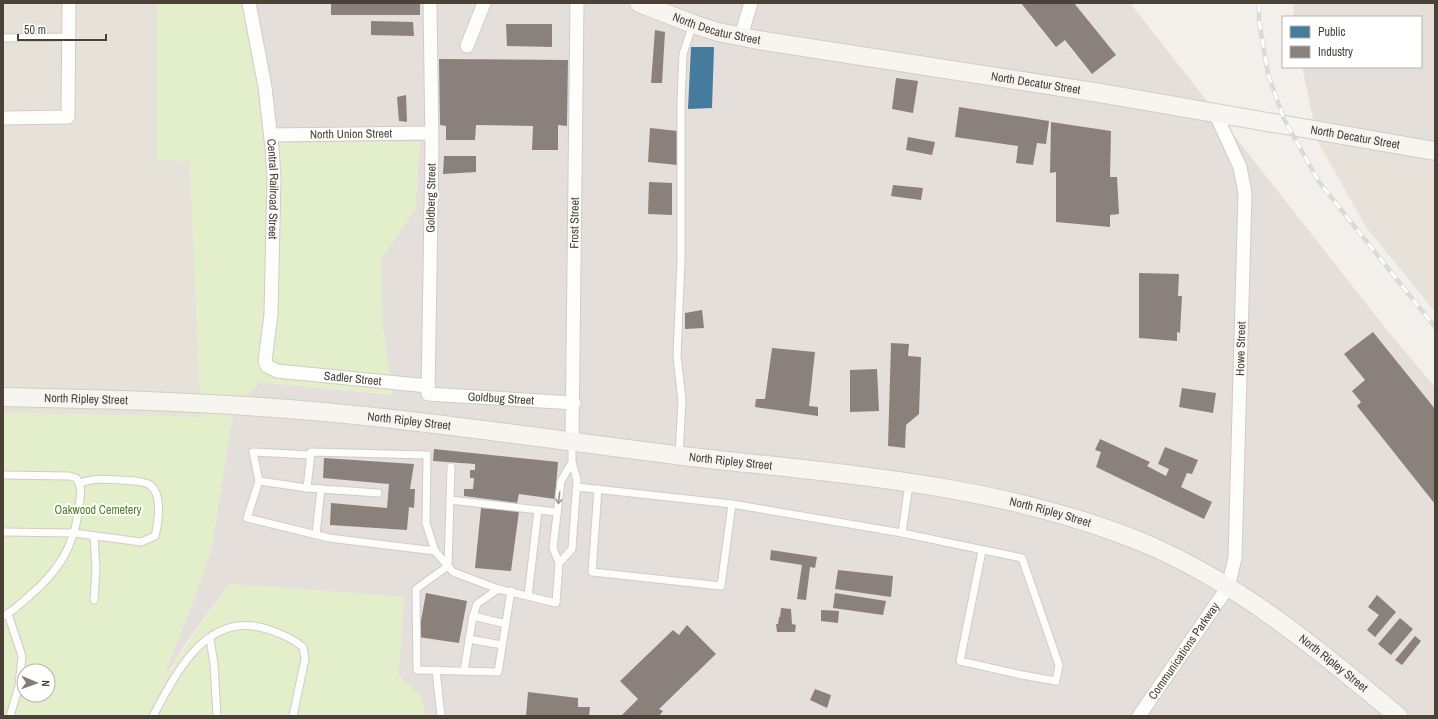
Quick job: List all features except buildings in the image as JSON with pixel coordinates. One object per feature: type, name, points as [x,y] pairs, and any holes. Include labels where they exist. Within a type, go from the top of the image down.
[{"type":"main road","name":"North Decatur Street","points":[[639,3],[693,24],[790,46],[1100,94],[1216,115],[1435,151]]},
{"type":"main road","name":"North Ripley Street","points":[[3,397],[206,403],[278,408],[462,427],[955,490],[1030,506],[1086,522],[1172,556],[1228,587],[1280,622],[1398,716]]},
{"type":"street","points":[[3,118],[68,117],[69,3]]},
{"type":"street","name":"Central Railroad Street","points":[[249,3],[265,87],[271,135],[274,177],[271,314],[266,361],[267,366],[277,371]]},
{"type":"street","name":"Goldberg Street","points":[[428,390],[431,133],[430,3]]},
{"type":"street","points":[[467,46],[484,3]]},
{"type":"street","name":"Frost Street","points":[[572,442],[574,403],[577,3]]},
{"type":"street","points":[[741,36],[751,3]]},
{"type":"street","name":"Howe Street","points":[[1216,115],[1240,167],[1245,193],[1235,558],[1228,587]]},
{"type":"street","name":"North Union Street","points":[[271,135],[431,133]]},
{"type":"street","name":"Sadler Street","points":[[277,371],[428,390]]},
{"type":"street","name":"Goldbug Street","points":[[428,390],[574,403]]},
{"type":"street","name":"Communications Parkway","points":[[1139,716],[1228,587]]},
{"type":"lane","points":[[679,455],[682,401],[677,356],[681,260],[681,100],[683,54],[693,24]]},
{"type":"lane","points":[[3,38],[69,37]]},
{"type":"lane","points":[[559,563],[572,549],[577,480],[572,462],[572,442]]},
{"type":"lane","points":[[311,455],[253,452],[259,481],[247,518],[316,534],[435,551]]},
{"type":"lane","points":[[307,488],[311,452],[426,456],[426,523],[435,551],[453,572],[498,589],[556,603],[559,563],[553,548],[557,512],[561,481],[572,462]]},
{"type":"lane","points":[[448,566],[451,467]]},
{"type":"lane","points":[[3,476],[69,476],[76,478],[80,482],[81,488],[74,533],[69,548],[57,568],[41,586],[6,615],[22,656],[19,686],[10,716]]},
{"type":"lane","points":[[3,532],[74,533],[141,542],[155,536],[159,522],[157,495],[151,486],[142,482],[92,478],[80,482]]},
{"type":"lane","points":[[259,481],[307,488],[378,493]]},
{"type":"lane","points":[[902,533],[910,484]]},
{"type":"lane","points":[[577,487],[732,504],[902,533],[982,551],[1022,558],[1059,666],[1056,681],[960,661],[982,551]]},
{"type":"lane","points":[[316,534],[321,489]]},
{"type":"lane","points":[[598,489],[592,572],[721,586],[732,504]]},
{"type":"lane","points":[[450,500],[557,512]]},
{"type":"lane","points":[[528,596],[538,510]]},
{"type":"lane","points":[[94,536],[96,569],[94,600]]},
{"type":"lane","points":[[448,566],[416,589],[418,670],[498,672],[511,592]]},
{"type":"lane","points":[[464,671],[473,616],[477,604],[498,589]]},
{"type":"lane","points":[[473,616],[506,624]]},
{"type":"lane","points":[[153,716],[177,671],[190,654],[210,639],[230,627],[248,625],[261,627],[282,634],[303,647],[305,659],[293,716]]},
{"type":"lane","points":[[210,639],[214,664],[217,716]]},
{"type":"lane","points":[[469,639],[502,645]]},
{"type":"lane","points":[[436,670],[441,716]]},
{"type":"shaded area","points":[[3,3],[157,3],[157,159],[190,161],[201,417],[3,413]]},
{"type":"shaded area","points":[[245,3],[1130,3],[1387,330],[1435,387],[1435,716],[425,716],[421,697],[398,675],[404,597],[229,584],[184,646],[161,683],[193,602],[211,550],[232,419],[259,382],[392,395],[383,329],[381,259],[415,209],[420,142],[265,143]]},
{"type":"shaded area","points":[[1294,3],[1435,3],[1435,163],[1318,142],[1302,68],[1422,68],[1422,16],[1293,16]]},
{"type":"shaded area","points":[[1318,142],[1435,163],[1435,312],[1366,227]]},
{"type":"green space","name":"Oakwood Cemetery","points":[[157,3],[245,3],[256,62],[265,143],[420,142],[415,209],[381,259],[383,329],[392,395],[259,382],[232,419],[211,550],[193,602],[162,680],[229,584],[404,597],[398,675],[421,697],[425,716],[3,716],[3,413],[201,417],[190,161],[157,159]]},
{"type":"railway","points":[[1259,3],[1259,21],[1268,74],[1284,119],[1319,182],[1435,327]]}]
